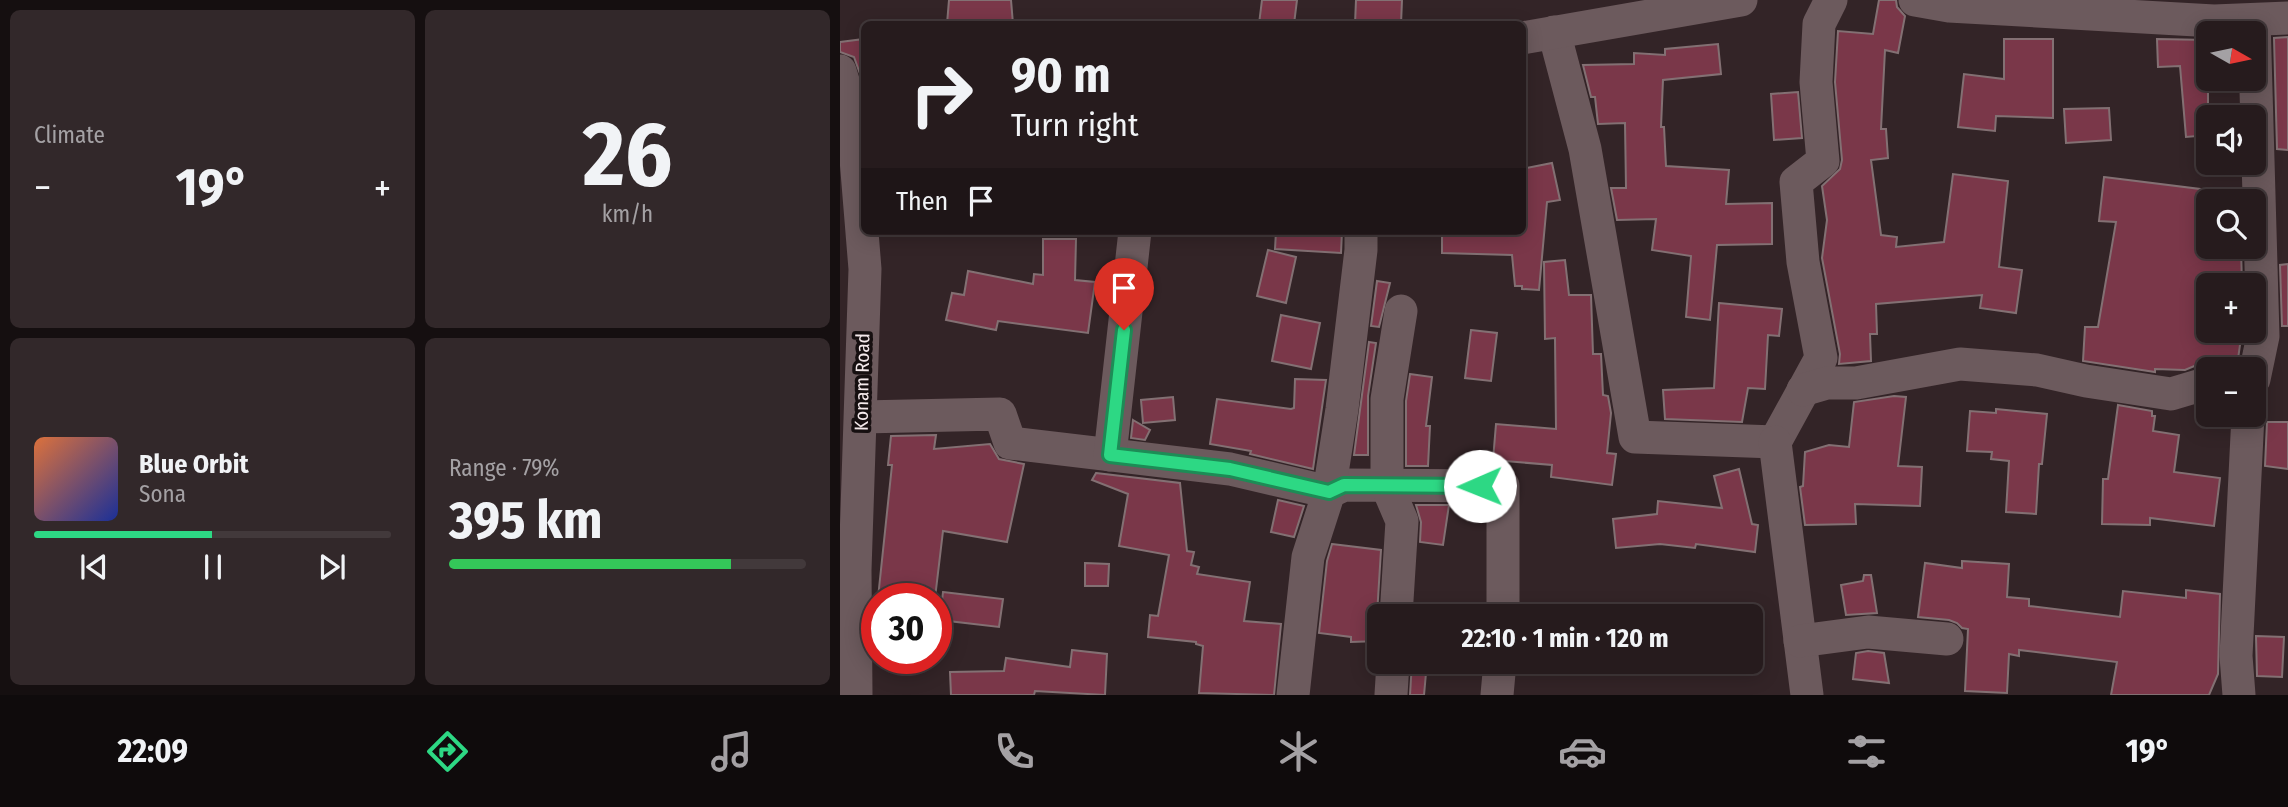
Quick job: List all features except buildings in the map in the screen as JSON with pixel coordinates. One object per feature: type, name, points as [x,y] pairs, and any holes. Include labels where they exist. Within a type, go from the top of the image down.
[{"type":"street","points":[[1741,0],[1538,35],[1585,149],[1635,438],[1775,442]]},
{"type":"street","points":[[1807,695],[1775,442],[1821,358],[1803,262],[1796,182],[1823,161],[1816,82],[1819,24],[1831,0]]},
{"type":"street","points":[[1915,0],[1963,7],[2214,21],[2277,14],[2275,335],[2264,357]]},
{"type":"street","name":"Konam Road","points":[[840,71],[852,111],[861,220]]},
{"type":"street","name":"Konam Road","points":[[856,695],[848,569],[854,410],[865,269],[862,235]]},
{"type":"street","points":[[1110,455],[1135,235]]},
{"type":"street","points":[[1293,695],[1308,557],[1329,492],[1342,409],[1361,250],[1360,235]]},
{"type":"street","points":[[1397,604],[1402,521],[1387,486],[1387,399],[1401,311]]},
{"type":"street","points":[[2256,357],[2275,335]]},
{"type":"street","points":[[1803,390],[1828,383],[1856,383],[1960,364],[2037,370],[2086,382],[2171,394],[2196,387]]},
{"type":"street","points":[[854,410],[1000,414],[1010,443],[1230,469],[1329,492],[1344,485],[1503,485],[1503,604]]},
{"type":"street","points":[[2239,695],[2236,656],[2247,427]]},
{"type":"street","points":[[1800,641],[1868,632],[1947,639]]},
{"type":"street","points":[[1391,695],[1392,674]]},
{"type":"street","points":[[1497,695],[1499,674]]},
{"type":"route","points":[[1124,330],[1110,455],[1230,469],[1329,492],[1344,485],[1480,486]]}]
